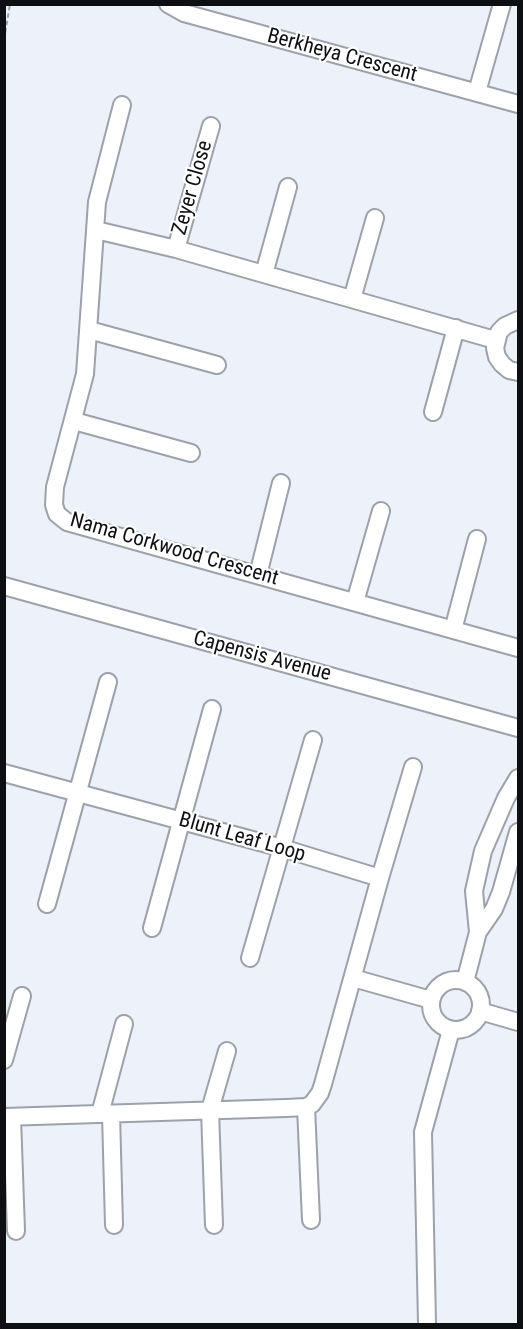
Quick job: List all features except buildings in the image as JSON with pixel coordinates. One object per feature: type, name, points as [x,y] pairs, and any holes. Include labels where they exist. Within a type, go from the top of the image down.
[{"type":"street","name":"Berkheya Crescent","points":[[168,4],[184,13],[519,104]]},
{"type":"street","points":[[477,92],[502,4]]},
{"type":"street","name":"Nama Corkwood Crescent","points":[[122,105],[97,202],[84,384],[54,498],[55,509],[61,519],[519,648]]},
{"type":"street","name":"Zeyer Close","points":[[176,249],[212,126]]},
{"type":"street","points":[[264,274],[288,187]]},
{"type":"street","points":[[352,299],[375,218]]},
{"type":"street","points":[[96,230],[176,249],[495,339]]},
{"type":"street","points":[[519,320],[504,326],[495,339],[497,357],[502,364],[509,370],[519,372]]},
{"type":"street","points":[[433,412],[456,328]]},
{"type":"street","points":[[89,330],[218,365]]},
{"type":"street","points":[[74,421],[191,453]]},
{"type":"street","points":[[258,575],[281,483]]},
{"type":"street","points":[[356,602],[381,511]]},
{"type":"street","points":[[453,630],[477,539]]},
{"type":"street","name":"Capensis Avenue","points":[[4,586],[519,728]]},
{"type":"street","points":[[48,904],[108,682]]},
{"type":"street","points":[[152,928],[212,709]]},
{"type":"street","points":[[250,958],[313,740]]},
{"type":"street","points":[[16,1231],[8,1117],[306,1107],[312,1104],[320,1093],[413,767]]},
{"type":"street","name":"Blunt Leaf Loop","points":[[4,773],[282,848],[380,878]]},
{"type":"street","points":[[465,982],[478,932],[474,891],[483,851],[506,798],[519,778]]},
{"type":"street","points":[[478,932],[494,909],[501,892],[519,832]]},
{"type":"street","points":[[353,978],[431,1000]]},
{"type":"street","points":[[465,982],[478,994],[480,1011],[473,1024],[466,1029],[451,1030],[435,1019],[431,1000],[434,993],[444,983],[465,982]]},
{"type":"street","points":[[4,1060],[22,996]]},
{"type":"street","points":[[480,1011],[519,1022]]},
{"type":"street","points":[[114,1225],[105,1114],[124,1024]]},
{"type":"street","points":[[427,1324],[423,1131],[451,1030]]},
{"type":"street","points":[[214,1225],[210,1110],[227,1051]]},
{"type":"street","points":[[306,1107],[311,1220]]},
{"type":"path","points":[[4,40],[10,4]]}]
